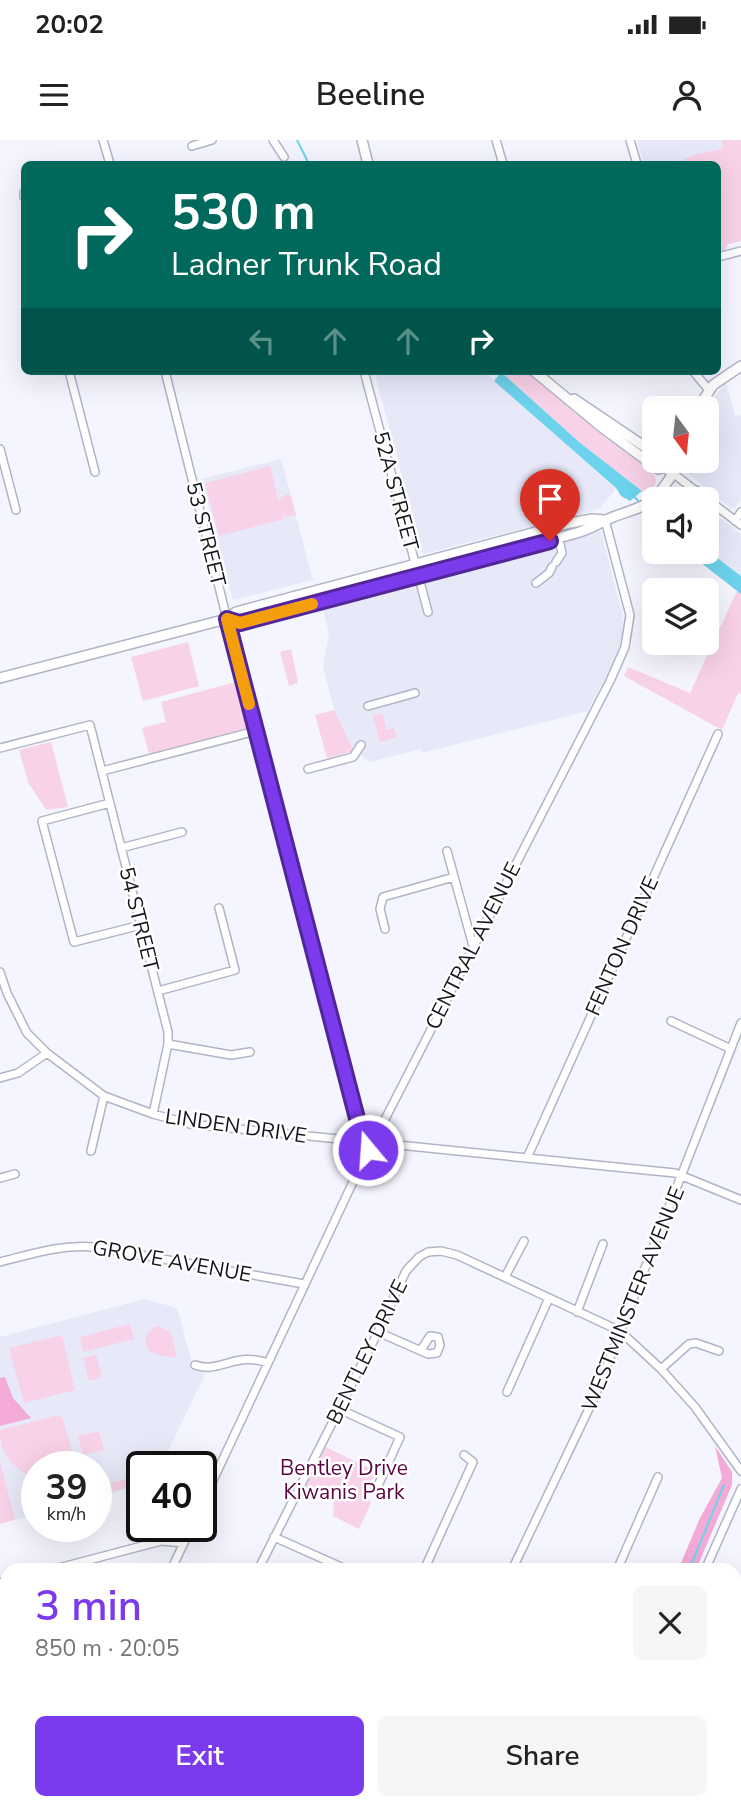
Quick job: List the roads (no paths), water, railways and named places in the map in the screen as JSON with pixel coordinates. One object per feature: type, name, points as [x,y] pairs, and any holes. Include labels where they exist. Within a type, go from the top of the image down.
[{"type":"main road","points":[[362,140],[367,161]]},
{"type":"main road","points":[[704,396],[708,389],[725,375],[741,366]]},
{"type":"main road","points":[[538,375],[642,445]]},
{"type":"main road","points":[[538,375],[642,457]]},
{"type":"main road","points":[[664,487],[674,474]]},
{"type":"main road","points":[[227,619],[240,623],[584,531],[605,520],[642,507]]},
{"type":"main road","points":[[0,678],[227,619],[236,612],[570,523],[592,519],[605,520]]},
{"type":"street","points":[[103,140],[109,161]]},
{"type":"street","points":[[192,146],[212,140]]},
{"type":"street","points":[[273,140],[284,157]]},
{"type":"street","points":[[496,140],[502,161]]},
{"type":"street","points":[[630,140],[635,161]]},
{"type":"street","points":[[721,256],[741,251]]},
{"type":"street","points":[[70,375],[95,472]]},
{"type":"street","name":"53 STREET","points":[[166,375],[359,1126],[370,1142]]},
{"type":"street","name":"52A STREET","points":[[365,375],[428,612]]},
{"type":"street","points":[[696,375],[708,389]]},
{"type":"street","points":[[0,449],[16,510]]},
{"type":"street","points":[[674,474],[691,487]]},
{"type":"street","points":[[719,508],[738,523],[741,512]]},
{"type":"street","name":"CENTRAL AVENUE","points":[[217,1472],[370,1142],[381,1126],[625,647],[630,615],[605,520]]},
{"type":"street","points":[[536,583],[554,565],[562,552],[560,544]]},
{"type":"street","points":[[368,706],[415,693]]},
{"type":"street","name":"54 STREET","points":[[0,748],[90,724],[168,1032],[168,1044],[152,1114]]},
{"type":"street","points":[[102,771],[256,731]]},
{"type":"street","name":"FENTON DRIVE","points":[[527,1158],[718,734]]},
{"type":"street","points":[[308,769],[353,757],[361,745]]},
{"type":"street","points":[[110,803],[42,821],[74,942],[141,925]]},
{"type":"street","points":[[121,848],[182,832]]},
{"type":"street","points":[[447,851],[473,946]]},
{"type":"street","points":[[385,929],[380,909],[383,897],[454,877]]},
{"type":"street","points":[[158,991],[235,970],[219,908]]},
{"type":"street","name":"LINDEN DRIVE","points":[[0,972],[27,1033],[47,1053],[104,1096],[152,1114],[190,1124],[683,1175],[741,1200]]},
{"type":"street","points":[[671,1021],[731,1049]]},
{"type":"street","name":"WESTMINSTER AVENUE","points":[[515,1563],[595,1396],[741,1023]]},
{"type":"street","points":[[168,1044],[231,1055],[250,1052]]},
{"type":"street","points":[[0,1078],[18,1073],[47,1053]]},
{"type":"street","points":[[91,1151],[104,1096]]},
{"type":"street","points":[[0,1178],[15,1174]]},
{"type":"street","points":[[505,1277],[524,1241]]},
{"type":"street","points":[[577,1312],[603,1244]]},
{"type":"street","name":"GROVE AVENUE","points":[[0,1262],[74,1245],[304,1284]]},
{"type":"street","name":"BENTLEY DRIVE","points":[[261,1563],[406,1271],[424,1254],[448,1252],[621,1331]]},
{"type":"street","points":[[507,1392],[549,1298]]},
{"type":"street","points":[[621,1331],[661,1369],[695,1407],[741,1471]]},
{"type":"street","points":[[378,1332],[421,1350]]},
{"type":"street","points":[[661,1369],[689,1345],[696,1343],[719,1351]]},
{"type":"street","points":[[195,1365],[205,1368],[249,1358],[268,1363]]},
{"type":"street","points":[[339,1409],[400,1437],[376,1490]]},
{"type":"street","points":[[428,1563],[473,1462],[464,1455]]},
{"type":"street","points":[[620,1563],[657,1477]]},
{"type":"street","points":[[708,1563],[741,1489]]},
{"type":"street","points":[[732,1508],[741,1501]]},
{"type":"street","points":[[274,1537],[332,1563]]},
{"type":"street","points":[[78,1563],[161,1541],[184,1543],[174,1563]]},
{"type":"water","points":[[499,375],[504,375],[579,442],[642,491],[630,501],[621,496],[616,488],[494,381]]},
{"type":"water","points":[[719,559],[741,576],[741,594],[703,564],[719,564]]},
{"type":"waterway","points":[[297,140],[308,161]]},
{"type":"waterway","points":[[633,495],[641,504]]},
{"type":"waterway","points":[[692,1563],[724,1485]]},
{"type":"park label","name":"Bentley Drive Kiwanis Park","points":[[344,1480]]}]
